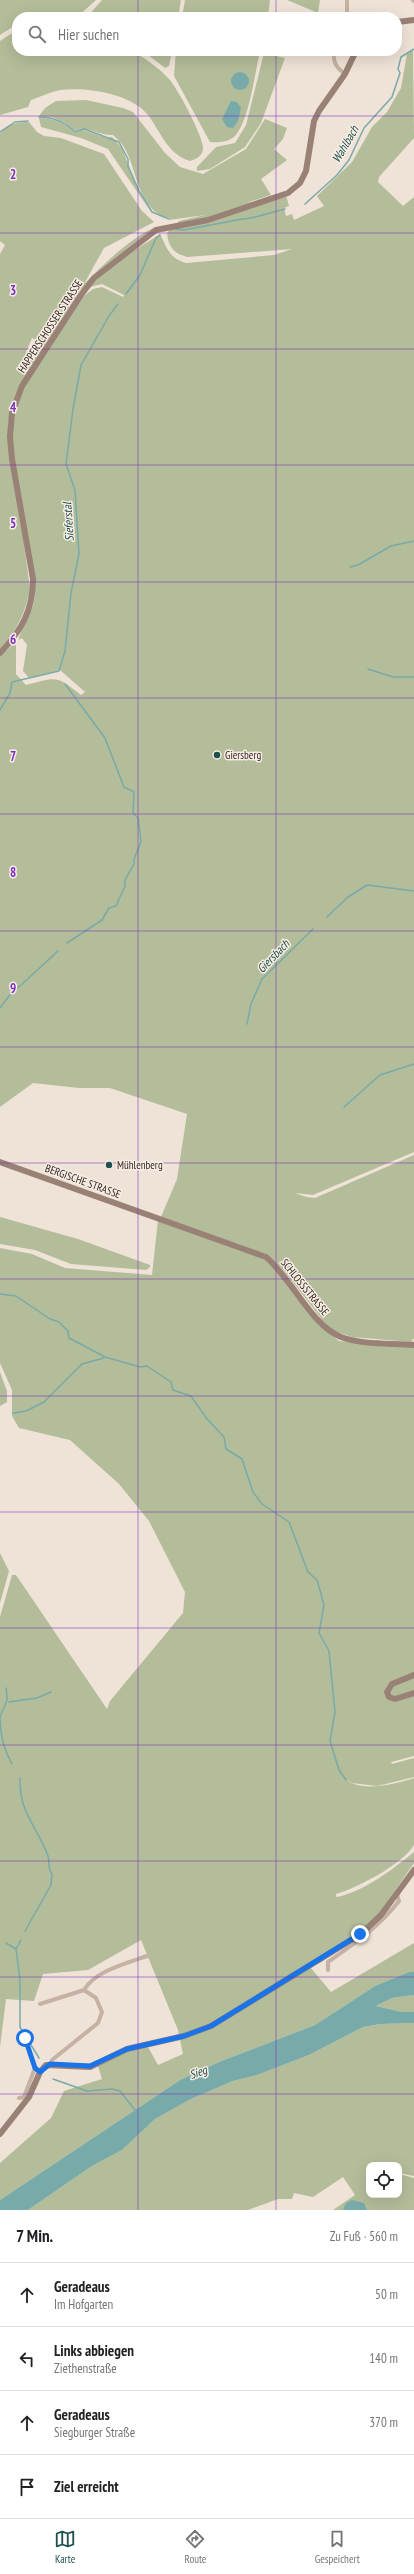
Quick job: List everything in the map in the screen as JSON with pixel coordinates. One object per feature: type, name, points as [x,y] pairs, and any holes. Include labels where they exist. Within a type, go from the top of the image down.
[{"type":"main road","points":[[402,21],[414,20]]},
{"type":"main road","name":"HAPPERSCHOSSER STRASSE","points":[[0,652],[22,626],[33,595],[33,579],[10,437],[12,413],[22,386],[94,278],[156,230],[208,220],[288,193],[295,188],[306,171],[314,121],[345,74],[354,56]]},
{"type":"main road","name":"BERGISCHE STRASSE","points":[[0,1162],[160,1218]]},
{"type":"main road","name":"SCHLOSSSTRASSE","points":[[160,1218],[266,1257],[286,1276],[322,1324],[342,1337],[414,1345]]},
{"type":"main road","points":[[414,1675],[392,1684],[387,1692],[390,1697],[395,1699],[414,1693]]},
{"type":"main road","points":[[0,2134],[29,2097],[38,2070],[50,2064],[90,2066],[127,2049],[184,2036],[211,2026],[360,1934],[381,1915],[414,1870]]},
{"type":"street","points":[[346,0],[348,12]]},
{"type":"street","points":[[333,56],[333,60],[336,68],[345,74]]},
{"type":"street","points":[[328,1970],[328,1962],[368,1935],[390,1914],[399,1901],[397,1894]]},
{"type":"street","points":[[40,2004],[84,1990],[88,1983],[98,1977],[147,1956]]},
{"type":"street","points":[[50,2064],[52,2060],[98,2023],[102,2012],[96,1998],[84,1990]]},
{"type":"street","points":[[20,2098],[24,2097],[38,2070],[25,2038],[22,2035]]},
{"type":"green space","points":[[0,0],[96,0],[83,12],[12,12],[12,27],[0,35]]},
{"type":"green space","points":[[102,0],[181,0],[179,12],[91,12]]},
{"type":"green space","points":[[185,0],[270,0],[269,12],[183,12]]},
{"type":"green space","points":[[287,0],[320,0],[318,12]]},
{"type":"green space","points":[[12,33],[12,56],[140,56],[165,75],[178,92],[200,136],[203,150],[200,156],[190,161],[182,158],[165,142],[148,115],[140,107],[130,101],[107,93],[71,89],[60,90],[31,100],[28,107],[0,115],[0,41]]},
{"type":"green space","points":[[413,50],[414,138],[379,177],[378,182],[403,206],[414,197],[414,1152],[313,1195],[295,1193],[306,1197],[315,1198],[414,1155],[414,1339],[411,1340],[414,1341],[411,1342],[352,1337],[334,1331],[324,1322],[284,1271],[266,1254],[161,1217],[177,1179],[187,1114],[110,1088],[79,1088],[33,1083],[0,1107],[0,656],[16,642],[16,674],[26,685],[50,679],[61,681],[81,695],[85,692],[60,670],[29,678],[23,671],[27,645],[22,638],[19,640],[19,637],[34,602],[35,589],[29,546],[15,475],[12,452],[12,430],[15,411],[20,397],[35,367],[84,296],[93,289],[102,287],[123,297],[124,295],[102,284],[90,287],[114,265],[160,234],[169,252],[180,261],[186,263],[274,255],[292,249],[187,257],[178,254],[172,249],[169,243],[167,234],[170,228],[174,228],[179,221],[205,215],[169,220],[170,218],[159,214],[151,208],[145,199],[129,156],[124,147],[113,135],[89,130],[75,131],[67,124],[58,120],[39,116],[45,108],[56,101],[86,100],[123,108],[133,112],[165,153],[180,167],[203,174],[246,149],[265,119],[287,128],[283,139],[274,149],[287,160],[261,179],[271,195],[246,203],[286,195],[289,206],[284,208],[286,216],[292,214],[294,220],[324,206],[317,196],[352,162],[372,127],[387,112],[401,88],[407,54]]},
{"type":"green space","points":[[149,56],[171,56],[169,66],[165,68]]},
{"type":"green space","points":[[176,56],[259,56],[254,84],[244,121],[234,137],[222,142],[210,142],[174,76]]},
{"type":"green space","points":[[263,56],[277,56],[285,58],[261,123],[245,147],[210,169],[197,171],[197,167],[216,147],[235,143],[246,125]]},
{"type":"green space","points":[[39,118],[58,122],[67,126],[75,133],[83,130],[106,138],[112,137],[122,148],[138,191],[151,212],[108,149],[81,138],[41,127]]},
{"type":"green space","points":[[29,122],[37,132],[44,136],[61,138],[104,154],[142,211],[154,222],[104,248],[84,284],[108,260],[126,245],[155,227],[97,272],[79,292],[31,367],[8,423],[30,589],[26,606],[20,621],[0,649],[0,254],[5,245],[0,241],[0,134],[8,126],[16,123]],"holes":[[[32,338],[44,344],[34,359],[26,352]]]},
{"type":"green space","points":[[0,1217],[78,1239],[150,1265],[150,1267],[146,1270],[71,1264],[35,1250],[0,1244]]},
{"type":"green space","points":[[158,1220],[255,1254],[271,1263],[327,1332],[339,1341],[414,1347],[414,1756],[391,1762],[392,1764],[414,1758],[414,1777],[377,1786],[389,1785],[414,1778],[414,1845],[400,1860],[390,1867],[367,1881],[336,1894],[336,1897],[356,1891],[366,1886],[414,1852],[414,1863],[365,1934],[310,1967],[331,1992],[414,1943],[414,1972],[375,1986],[315,2025],[219,2062],[180,2080],[0,2200],[0,2163],[51,2118],[64,2091],[102,2079],[98,2066],[131,2050],[148,2047],[158,2065],[183,2054],[178,2030],[141,1940],[88,1970],[43,1974],[34,2001],[6,1999],[0,2047],[0,1617],[12,1575],[16,1575],[107,1709],[110,1701],[183,1613],[185,1592],[149,1521],[119,1484],[70,1440],[19,1428],[12,1416],[12,1390],[0,1363],[0,1248],[32,1254],[65,1268],[152,1275]],"holes":[[[352,1783],[377,1786],[360,1786]]]},
{"type":"green space","points":[[0,1372],[7,1391],[7,1402],[0,1406]]},
{"type":"green space","points":[[0,1553],[9,1571],[0,1603]]},
{"type":"green space","points":[[414,1995],[414,2012],[402,2012],[376,2006],[392,1998]]},
{"type":"green space","points":[[414,2023],[414,2176],[402,2174],[402,2162],[366,2162],[366,2198],[402,2198],[402,2175],[414,2178],[414,2210],[333,2210],[355,2195],[343,2177],[313,2197],[294,2193],[292,2199],[278,2199],[248,2210],[28,2210],[92,2166],[122,2150],[155,2119],[191,2099],[233,2081],[257,2075],[309,2055],[363,2027],[381,2024]]},
{"type":"water","points":[[240,72],[246,75],[249,81],[246,87],[240,90],[234,87],[231,81],[234,75]]},
{"type":"water","points":[[231,101],[237,102],[241,108],[238,121],[233,128],[227,127],[222,119]]},
{"type":"water","name":"Sieg","points":[[410,1972],[414,1972],[414,1995],[392,1998],[376,2006],[402,2012],[414,2012],[414,2023],[381,2024],[363,2027],[309,2055],[257,2075],[233,2081],[191,2099],[155,2119],[122,2150],[92,2166],[28,2210],[0,2210],[0,2200],[180,2080],[219,2062],[315,2025],[375,1986]]},
{"type":"water","points":[[352,2200],[364,2203],[367,2210],[343,2210],[346,2203]]},
{"type":"waterway","name":"Wahlbach","points":[[305,204],[337,175],[349,160],[364,128],[392,97],[400,73],[398,69],[401,57],[414,49]]},
{"type":"waterway","name":"Wahlbach","points":[[39,117],[58,121],[67,125],[75,132],[84,129],[119,142],[128,159],[128,166],[139,191],[152,212],[169,219]]},
{"type":"waterway","name":"Wahlbach","points":[[0,132],[15,122],[28,121]]},
{"type":"waterway","name":"Wahlbach","points":[[175,229],[184,230],[250,218],[285,209]]},
{"type":"waterway","name":"Sieferstal","points":[[126,294],[140,275],[156,238],[160,235]]},
{"type":"waterway","name":"Sieferstal","points":[[0,710],[10,693],[12,682],[59,671],[65,651],[71,593],[79,554],[75,490],[66,464],[73,409],[81,365],[109,316],[118,304]]},
{"type":"waterway","points":[[350,567],[358,565],[391,546],[414,541]]},
{"type":"waterway","points":[[368,669],[393,677],[414,677]]},
{"type":"waterway","points":[[65,684],[105,738],[124,787],[134,792],[133,813],[138,818],[141,842],[134,859],[134,864],[125,880],[125,886],[116,906],[109,908],[102,920],[67,943]]},
{"type":"waterway","name":"Giersbach","points":[[327,917],[348,897],[367,885],[414,891]]},
{"type":"waterway","name":"Giersbach","points":[[247,1024],[251,1004],[262,979],[313,929]]},
{"type":"waterway","points":[[0,1008],[9,996],[58,951]]},
{"type":"waterway","points":[[344,1107],[380,1075],[414,1064]]},
{"type":"waterway","points":[[0,1294],[16,1296],[50,1319],[59,1322],[68,1331],[69,1338],[105,1357],[140,1367],[147,1366],[171,1382],[173,1390],[191,1396],[207,1419],[224,1437],[226,1449],[242,1459],[253,1492],[262,1504],[289,1522],[308,1572],[317,1580],[324,1605],[319,1633],[329,1651],[335,1712],[330,1741],[339,1770],[346,1780]]},
{"type":"waterway","points":[[13,1413],[26,1411],[44,1402],[82,1364],[104,1358]]},
{"type":"waterway","points":[[6,1688],[7,1701],[0,1717],[0,1723],[5,1747],[12,1764]]},
{"type":"waterway","points":[[9,1702],[37,1698],[51,1692]]},
{"type":"waterway","points":[[20,1778],[22,1801],[44,1845],[52,1874],[51,1885],[25,1931]]},
{"type":"waterway","points":[[21,1940],[16,1949],[20,1980],[20,2027],[39,2058]]},
{"type":"waterway","points":[[6,1943],[16,1949]]},
{"type":"waterway","points":[[53,2079],[87,2091],[112,2089],[120,2091],[135,2110]]},
{"type":"place","name":"Giersberg","points":[[217,755]]},
{"type":"place","name":"Mühlenberg","points":[[109,1165]]},
{"type":"route","points":[[25,2038],[35,2068],[40,2072],[42,2068],[50,2064],[77,2068],[90,2066],[127,2049],[184,2036],[211,2026],[360,1934]]}]
